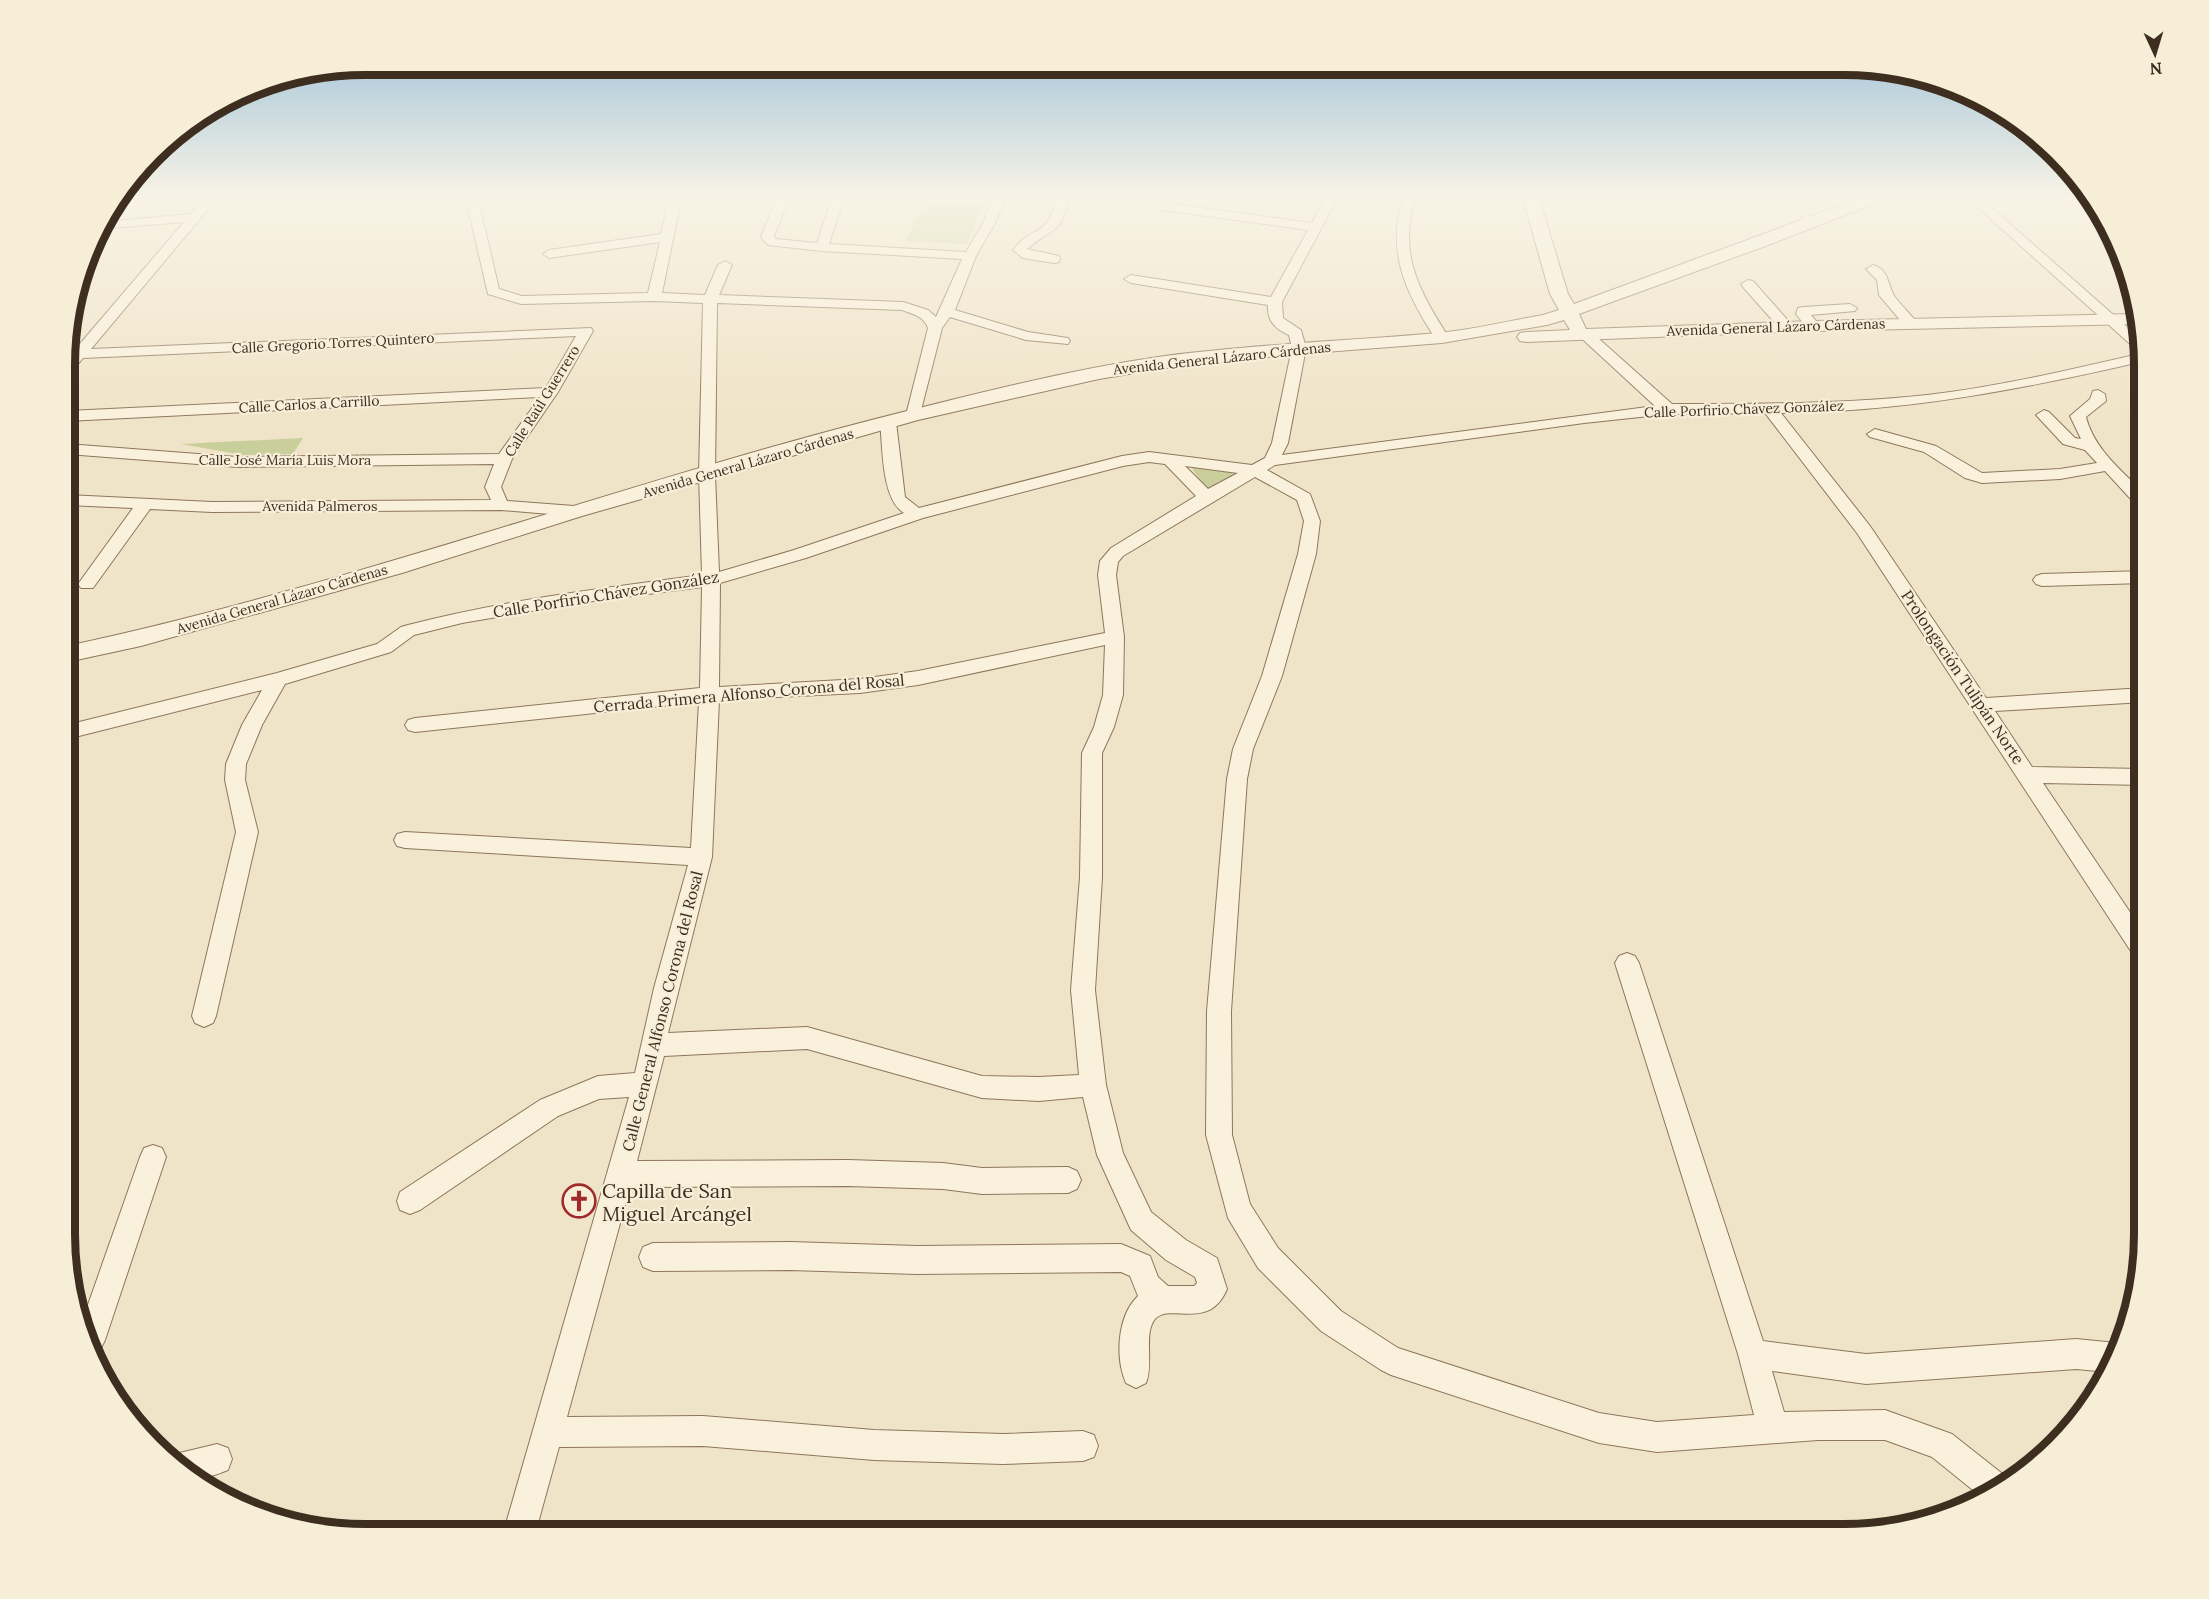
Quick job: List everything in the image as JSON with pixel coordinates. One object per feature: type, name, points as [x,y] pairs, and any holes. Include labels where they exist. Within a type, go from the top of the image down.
[{"type":"street","points":[[75,358],[150,270]]},
{"type":"street","points":[[487,270],[492,291],[521,300],[654,297],[903,306],[922,312],[933,320],[935,328]]},
{"type":"street","points":[[654,297],[659,270]]},
{"type":"street","points":[[710,300],[723,270]]},
{"type":"street","points":[[914,415],[935,328],[947,312],[964,270]]},
{"type":"street","points":[[1136,1373],[1135,1324],[1146,1306],[1162,1300],[1199,1300],[1213,1289],[1207,1268],[1176,1250],[1141,1221],[1110,1155],[1093,1085],[1083,990],[1091,877],[1092,753],[1104,728],[1113,695],[1115,637],[1107,575],[1109,561],[1117,552],[1263,465],[1280,443],[1299,348],[1296,333],[1276,322],[1273,314],[1275,302],[1292,270]]},
{"type":"street","points":[[1408,270],[1414,292],[1443,338]]},
{"type":"street","points":[[1552,270],[1559,294],[1575,325],[1619,368],[1668,408]]},
{"type":"street","name":"Avenida General Lázaro Cárdenas","points":[[75,652],[141,639],[383,571],[574,511],[914,415],[1100,373],[1165,362],[1299,348],[1443,338],[1512,327],[1569,313],[1686,270]]},
{"type":"street","points":[[1874,270],[1883,279],[1886,295],[1910,323]]},
{"type":"street","points":[[2054,270],[2133,339]]},
{"type":"street","points":[[1131,279],[1275,302]]},
{"type":"street","points":[[1748,284],[1786,327]]},
{"type":"street","name":"Calle General Alfonso Corona del Rosal","points":[[522,1524],[645,1084],[666,988],[701,857],[709,693],[710,580],[707,475],[710,300]]},
{"type":"street","points":[[1813,326],[1803,311],[1850,308]]},
{"type":"street","points":[[947,312],[1026,336],[1062,341]]},
{"type":"street","name":"Avenida General Lázaro Cárdenas","points":[[1443,338],[1458,341],[1584,333],[2130,318]]},
{"type":"street","name":"Calle Gregorio Torres Quintero","points":[[79,354],[586,331]]},
{"type":"street","name":"Calle Raúl Guerrero","points":[[501,505],[493,487],[504,459],[551,392],[586,331]]},
{"type":"street","name":"Calle Porfirio Chávez González","points":[[75,730],[278,679],[384,648],[408,631],[462,617],[578,597],[710,580],[800,554],[916,513],[1149,457],[1263,465],[1572,419],[1668,408],[1771,410],[1827,408],[1930,399],[2067,375],[2134,359]]},
{"type":"street","name":"Calle Carlos a Carrillo","points":[[75,416],[551,392]]},
{"type":"street","points":[[2091,447],[2090,439],[2078,420],[2078,416],[2098,401],[2098,394]]},
{"type":"street","name":"Prolongación Tulipán Norte","points":[[1771,410],[1864,530],[2134,937]]},
{"type":"street","points":[[2044,415],[2069,441],[2091,447],[2134,492]]},
{"type":"street","points":[[888,422],[897,497],[902,505],[916,513]]},
{"type":"street","points":[[1875,434],[1930,449],[1971,475],[1982,478],[2060,474],[2109,466]]},
{"type":"street","name":"Calle José María Luis Mora","points":[[75,450],[237,462],[504,459]]},
{"type":"street","points":[[1169,459],[1206,497]]},
{"type":"street","points":[[1263,465],[1304,497],[1312,521],[1307,554],[1272,676],[1243,749],[1237,779],[1220,1011],[1219,1135],[1238,1209],[1268,1258],[1331,1321],[1391,1360],[1599,1428],[1657,1437],[1818,1425],[1885,1425],[1941,1445],[1990,1484]]},
{"type":"street","name":"Avenida Palmeros","points":[[75,500],[212,507],[501,505],[574,511]]},
{"type":"street","points":[[87,584],[145,504]]},
{"type":"street","points":[[2042,580],[2134,577]]},
{"type":"street","name":"Cerrada Primera Alfonso Corona del Rosal","points":[[415,725],[709,693],[860,686],[918,678],[1115,637]]},
{"type":"street","points":[[204,1016],[247,832],[235,780],[236,764],[252,725],[278,679]]},
{"type":"street","points":[[1981,705],[2134,696]]},
{"type":"street","points":[[2028,775],[2134,777]]},
{"type":"street","points":[[405,840],[701,857]]},
{"type":"street","points":[[1627,963],[1753,1354],[1773,1429]]},
{"type":"street","points":[[655,1045],[807,1038],[982,1087],[1039,1089],[1093,1085]]},
{"type":"street","points":[[410,1201],[549,1108],[598,1088],[645,1084]]},
{"type":"street","points":[[92,1333],[153,1157]]},
{"type":"street","points":[[620,1174],[848,1173],[944,1176],[982,1181],[1068,1180]]},
{"type":"street","points":[[653,1257],[790,1256],[917,1260],[1121,1258],[1140,1266],[1148,1287],[1162,1300]]},
{"type":"street","points":[[1753,1354],[1866,1369],[2076,1354],[2106,1357]]},
{"type":"street","points":[[549,1432],[703,1431],[874,1445],[1003,1449],[1083,1446]]},
{"type":"street","points":[[189,1465],[217,1459]]},
{"type":"green space","points":[[303,438],[293,454],[243,455],[181,444]]},
{"type":"green space","points":[[1190,465],[1241,475],[1208,493]]},
{"type":"place","name":"Capilla de San Miguel Arcángel","points":[[579,1201]]}]
